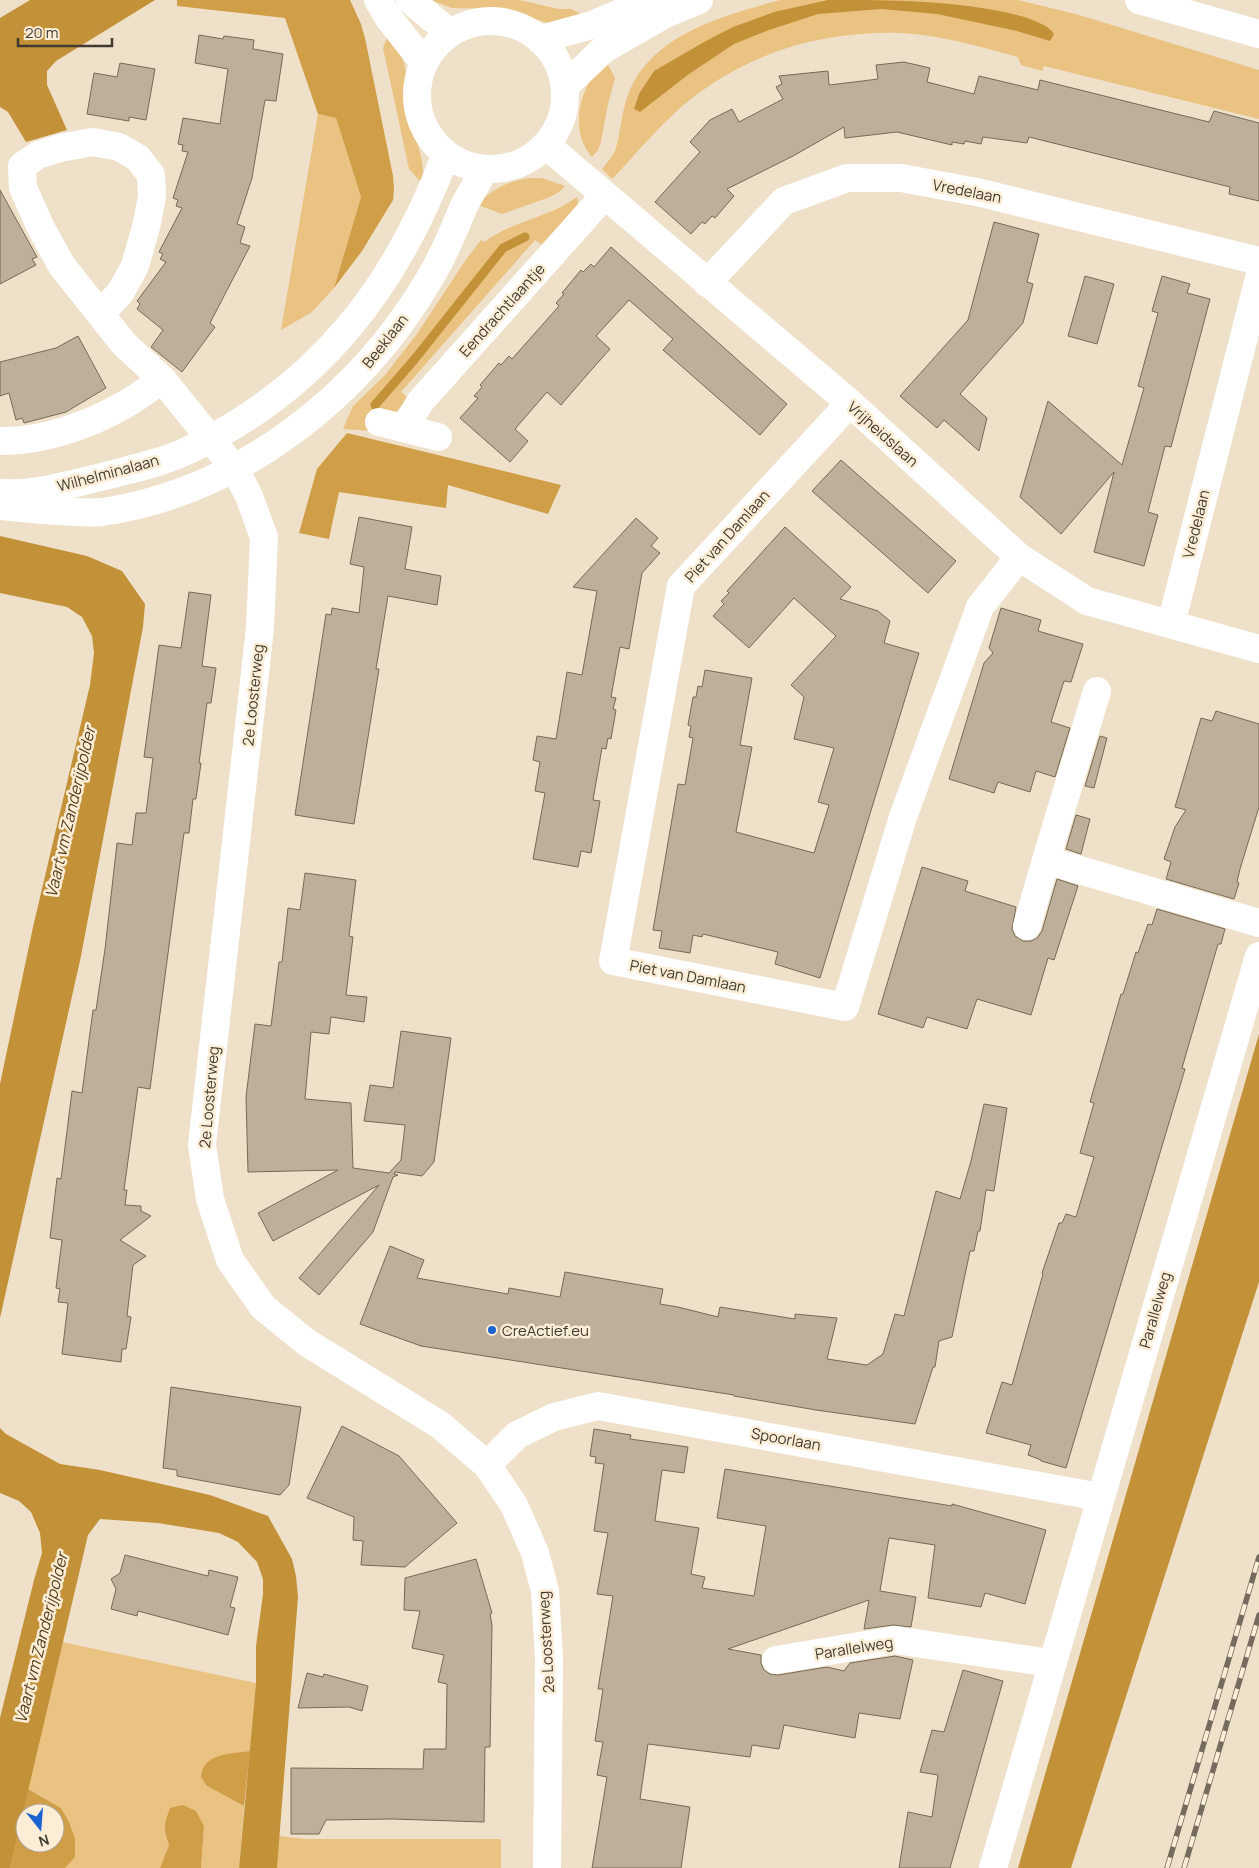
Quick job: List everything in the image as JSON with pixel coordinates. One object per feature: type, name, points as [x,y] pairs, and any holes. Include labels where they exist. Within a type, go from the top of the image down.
[{"type":"street","points":[[378,0],[388,18],[424,63]]},
{"type":"street","points":[[410,0],[450,34]]},
{"type":"street","points":[[541,39],[592,26],[651,0]]},
{"type":"street","points":[[565,86],[604,49],[665,14],[699,0]]},
{"type":"street","points":[[1139,0],[1259,34]]},
{"type":"street","points":[[496,20],[520,26],[541,39],[558,60],[565,86],[565,104],[560,122],[546,145],[521,163],[484,170],[464,165],[446,154],[427,134],[420,117],[417,89],[421,71],[435,46],[450,34],[472,23],[496,20]]},
{"type":"street","name":"2e Loosterweg","points":[[100,314],[120,293],[136,266],[152,197],[151,175],[138,158],[119,147],[93,142],[60,148],[38,155],[22,166],[23,188],[41,228],[62,266],[100,314],[124,344],[162,379],[234,468],[257,515],[264,537],[260,628],[202,1145],[210,1199],[230,1260],[263,1307],[306,1342],[440,1425],[487,1465],[514,1506],[535,1553],[545,1591],[549,1659],[547,1868]]},
{"type":"street","name":"Vrijheidslaan","points":[[546,145],[850,403],[1019,557],[1087,601],[1259,649]]},
{"type":"street","points":[[211,438],[255,412],[301,376],[321,359],[353,323],[380,288],[404,247],[435,183],[446,154]]},
{"type":"street","name":"Beeklaan","points":[[234,468],[297,428],[354,380],[398,326],[430,278],[484,170]]},
{"type":"street","name":"Vredelaan","points":[[707,283],[784,202],[847,178],[901,178],[977,192],[1259,261]]},
{"type":"street","name":"Eendrachtlaantje","points":[[405,428],[420,402],[604,196]]},
{"type":"street","name":"Vredelaan","points":[[1171,624],[1259,278]]},
{"type":"street","points":[[0,441],[14,442],[67,431],[124,405],[162,379]]},
{"type":"street","name":"Piet van Damlaan","points":[[850,403],[681,586],[613,961],[846,1007],[903,818],[980,607],[1019,557]]},
{"type":"street","points":[[379,422],[438,437]]},
{"type":"street","name":"Wilhelminalaan","points":[[0,493],[30,493],[146,465],[187,451],[211,438]]},
{"type":"street","name":"Wilhelminalaan","points":[[0,506],[50,511],[100,512],[172,495],[190,489],[234,468]]},
{"type":"street","points":[[1027,926],[1097,691]]},
{"type":"street","points":[[1046,860],[1259,924]]},
{"type":"street","name":"Parallelweg","points":[[992,1868],[1259,956]]},
{"type":"street","name":"Spoorlaan","points":[[487,1465],[517,1435],[554,1416],[598,1406],[1100,1497]]},
{"type":"street","name":"Parallelweg","points":[[776,1660],[894,1640],[1051,1664]]},
{"type":"shaded area","points":[[177,0],[350,0],[365,38],[394,189],[393,200],[362,251],[334,288],[361,197],[336,118],[318,114],[285,18],[177,6]]},
{"type":"shaded area","points":[[431,0],[519,0],[559,9],[571,9],[579,13],[583,19],[548,23],[502,9],[452,8]]},
{"type":"shaded area","points":[[780,0],[1018,0],[1079,15],[1259,70],[1259,119],[1044,66],[1042,71],[1021,65],[1018,57],[946,39],[917,34],[873,33],[818,40],[791,47],[740,67],[692,98],[651,137],[612,179],[602,169],[615,151],[628,95],[639,74],[653,57],[671,42],[713,21]]},
{"type":"shaded area","points":[[390,36],[403,59],[406,75],[405,109],[421,155],[423,182],[409,169],[383,48]]},
{"type":"shaded area","points":[[607,63],[615,78],[601,142],[598,150],[592,157],[581,138],[579,128],[580,106],[583,95],[593,76]]},
{"type":"shaded area","points":[[318,114],[336,118],[361,197],[334,288],[312,312],[281,330]]},
{"type":"shaded area","points":[[542,178],[565,186],[550,197],[502,214],[478,205],[495,190],[515,181]]},
{"type":"shaded area","points":[[577,197],[577,208],[544,246],[535,240],[401,392],[408,398],[394,414],[374,431],[343,429],[353,406],[385,375],[417,334],[481,240],[484,242],[506,229],[555,210]]},
{"type":"shaded area","points":[[347,433],[561,485],[548,514],[448,485],[446,508],[339,492],[329,539],[299,533],[317,469]]},
{"type":"shaded area","points":[[62,1642],[256,1683],[250,1751],[225,1755],[207,1786],[244,1806],[239,1868],[201,1868],[204,1826],[170,1808],[165,1826],[169,1845],[160,1868],[65,1868],[75,1857],[65,1822],[65,1803],[52,1803],[28,1789]]},
{"type":"shaded area","points":[[250,1751],[244,1806],[207,1786],[201,1777],[203,1769],[212,1759],[226,1754]]},
{"type":"shaded area","points":[[28,1789],[52,1803],[25,1803]]},
{"type":"shaded area","points":[[183,1805],[196,1811],[204,1826],[201,1868],[160,1868],[169,1845],[165,1826],[166,1818],[170,1808]]},
{"type":"shaded area","points":[[65,1815],[75,1839],[75,1857],[65,1868],[10,1868],[15,1846],[15,1853],[65,1853]]},
{"type":"shaded area","points":[[279,1836],[305,1839],[501,1839],[501,1868],[277,1868]]},
{"type":"water","points":[[30,0],[155,0],[56,61],[47,71],[47,85],[67,130],[26,142],[8,112],[0,107],[0,18]]},
{"type":"water","points":[[828,0],[928,2],[977,7],[1025,17],[1045,26],[1054,34],[1050,41],[1017,31],[937,14],[881,9],[818,14],[734,44],[689,74],[640,112],[634,109],[639,94],[654,71],[704,42],[733,27],[774,12]]},
{"type":"water","name":"Vaart vm Zanderijpolder","points":[[0,536],[87,556],[122,571],[145,604],[143,627],[81,956],[0,1318],[0,1084],[33,927],[90,685],[94,653],[92,636],[82,617],[67,607],[0,593]]},
{"type":"water","points":[[1259,1034],[1259,1282],[1071,1868],[1018,1868]]},
{"type":"water","name":"Vaart vm Zanderijpolder","points":[[0,1428],[6,1434],[60,1464],[100,1470],[210,1495],[268,1516],[292,1559],[298,1597],[277,1868],[239,1868],[256,1683],[256,1646],[263,1594],[263,1579],[257,1562],[238,1542],[219,1533],[158,1523],[100,1519],[88,1535],[25,1803],[15,1803],[15,1847],[10,1868],[0,1868],[0,1718],[42,1553],[40,1533],[31,1512],[19,1501],[0,1493]]},
{"type":"building","points":[[199,35],[223,39],[224,36],[254,40],[253,49],[283,54],[276,101],[265,100],[252,178],[237,224],[245,227],[240,243],[250,246],[210,323],[215,327],[182,372],[151,347],[163,330],[137,309],[140,304],[137,301],[166,262],[160,259],[163,254],[159,252],[182,208],[176,206],[178,200],[173,198],[188,152],[182,151],[183,145],[178,144],[183,118],[220,124],[228,69],[195,63]]},
{"type":"building","points":[[904,62],[930,68],[927,82],[974,94],[979,76],[1038,90],[1040,80],[1209,122],[1214,111],[1259,123],[1259,201],[1229,194],[1230,187],[1029,137],[1027,143],[983,137],[981,144],[965,141],[964,144],[952,142],[952,145],[897,132],[845,138],[844,127],[793,156],[727,189],[734,196],[715,218],[712,216],[705,224],[702,222],[691,234],[655,202],[700,152],[690,142],[710,120],[732,109],[739,122],[783,99],[776,87],[782,84],[779,76],[828,71],[829,85],[878,79],[876,65]]},
{"type":"building","points":[[120,63],[155,69],[146,120],[129,117],[129,121],[87,114],[94,73],[117,77]]},
{"type":"building","points":[[0,190],[37,257],[32,259],[36,265],[0,284]]},
{"type":"building","points":[[994,222],[1039,234],[1027,282],[1033,284],[1023,323],[960,394],[987,418],[979,451],[944,420],[937,428],[900,396],[968,320]]},
{"type":"building","points":[[611,247],[787,404],[760,435],[663,350],[673,339],[629,300],[596,336],[610,349],[561,405],[547,392],[515,429],[528,441],[510,462],[460,418],[478,398],[474,396],[482,387],[480,385],[499,363],[501,365],[509,356],[512,359],[559,306],[556,303],[564,294],[562,293],[581,270],[583,272],[591,264],[594,267]]},
{"type":"building","points":[[1085,276],[1114,284],[1097,344],[1068,336]]},
{"type":"building","points":[[1162,276],[1190,284],[1187,293],[1210,299],[1171,447],[1165,446],[1148,512],[1158,515],[1144,566],[1094,552],[1114,472],[1061,534],[1020,497],[1048,401],[1122,465],[1144,388],[1138,386],[1158,313],[1152,311]]},
{"type":"building","points":[[78,336],[106,388],[66,412],[24,423],[22,418],[16,420],[9,393],[0,396],[0,362],[56,348]]},
{"type":"building","points":[[841,460],[956,561],[928,593],[812,491]]},
{"type":"building","points":[[359,517],[412,527],[405,569],[441,576],[437,605],[388,596],[376,669],[379,669],[354,824],[295,815],[326,614],[331,615],[332,608],[359,613],[364,567],[350,564]]},
{"type":"building","points":[[636,518],[658,538],[651,546],[660,553],[642,573],[629,649],[620,647],[611,697],[616,698],[613,709],[616,710],[611,739],[608,738],[606,749],[602,748],[593,800],[600,801],[591,853],[581,851],[578,867],[533,859],[545,793],[535,791],[540,762],[533,760],[537,736],[556,739],[567,672],[582,675],[597,591],[573,587]]},
{"type":"building","points":[[785,527],[851,587],[840,599],[878,611],[890,621],[884,643],[919,653],[820,978],[775,964],[778,952],[703,934],[702,937],[693,935],[690,953],[659,948],[662,931],[653,930],[678,784],[685,785],[693,738],[689,737],[691,726],[688,725],[693,697],[696,697],[698,686],[702,687],[705,670],[752,678],[740,745],[752,747],[736,832],[814,853],[829,805],[818,802],[834,748],[794,739],[804,697],[791,685],[836,636],[794,598],[749,648],[713,616],[724,604],[721,601],[729,593],[727,591]]},
{"type":"building","points":[[189,592],[211,595],[202,666],[216,668],[211,703],[207,703],[196,799],[193,799],[189,833],[184,833],[150,1089],[138,1087],[124,1190],[127,1190],[125,1205],[141,1206],[141,1211],[151,1216],[120,1240],[146,1256],[133,1265],[127,1316],[131,1317],[126,1349],[122,1349],[121,1362],[62,1354],[68,1303],[58,1302],[60,1289],[56,1288],[62,1240],[50,1238],[57,1178],[61,1179],[72,1091],[82,1093],[93,1010],[96,1010],[105,949],[117,843],[132,845],[136,813],[146,813],[153,758],[144,757],[159,645],[181,648]]},
{"type":"building","points":[[1001,608],[1041,620],[1038,631],[1083,644],[1071,682],[1064,681],[1051,722],[1070,728],[1055,777],[1036,771],[1030,792],[998,782],[994,793],[949,779],[984,663],[993,653],[989,648]]},
{"type":"building","points":[[1216,711],[1259,724],[1259,807],[1240,869],[1237,882],[1239,883],[1234,899],[1166,879],[1171,862],[1164,859],[1175,827],[1186,810],[1175,807],[1201,718],[1212,721]]},
{"type":"building","points":[[1100,736],[1107,738],[1094,788],[1085,786]]},
{"type":"building","points":[[1076,815],[1090,819],[1081,854],[1066,849]]},
{"type":"building","points":[[922,867],[968,881],[965,891],[1016,907],[1012,929],[1015,936],[1023,941],[1031,941],[1037,938],[1042,931],[1057,879],[1078,886],[1054,960],[1048,958],[1031,1015],[977,999],[967,1029],[927,1017],[923,1028],[878,1014]]},
{"type":"building","points":[[305,873],[356,880],[349,936],[353,937],[346,995],[367,997],[364,1022],[331,1017],[329,1034],[311,1032],[305,1099],[351,1103],[353,1168],[389,1173],[401,1160],[405,1125],[364,1121],[370,1085],[393,1088],[401,1031],[451,1038],[434,1162],[422,1176],[395,1172],[394,1174],[398,1175],[393,1177],[373,1232],[319,1295],[299,1278],[379,1185],[273,1241],[258,1213],[338,1170],[248,1172],[246,1097],[255,1024],[271,1026],[279,962],[282,962],[288,908],[300,910]]},
{"type":"building","points":[[1157,909],[1225,929],[1221,944],[1218,944],[1182,1068],[1185,1069],[1066,1468],[1028,1455],[1031,1445],[986,1433],[1002,1382],[1012,1385],[1042,1273],[1059,1223],[1062,1223],[1066,1214],[1076,1217],[1094,1157],[1080,1153],[1094,1103],[1090,1102],[1121,994],[1123,994],[1136,952],[1138,953],[1148,924],[1152,925]]},
{"type":"building","points":[[984,1104],[1007,1108],[994,1191],[986,1190],[980,1231],[978,1231],[974,1251],[970,1251],[952,1337],[939,1341],[935,1367],[933,1367],[915,1424],[816,1410],[734,1395],[421,1346],[360,1324],[390,1246],[424,1260],[417,1278],[508,1294],[509,1288],[560,1297],[565,1272],[663,1289],[660,1304],[718,1317],[720,1307],[795,1319],[795,1314],[837,1318],[827,1359],[867,1365],[883,1354],[895,1314],[904,1316],[936,1191],[960,1199]]},
{"type":"building","points":[[171,1387],[301,1407],[289,1485],[280,1495],[177,1476],[177,1470],[163,1468]]},
{"type":"building","points":[[342,1426],[399,1456],[457,1523],[405,1567],[361,1565],[363,1541],[353,1540],[354,1517],[307,1498]]},
{"type":"building","points":[[594,1429],[631,1435],[630,1439],[688,1447],[684,1473],[662,1470],[655,1521],[699,1528],[691,1574],[705,1577],[702,1588],[754,1596],[766,1526],[717,1518],[725,1469],[952,1506],[952,1504],[1046,1530],[1025,1604],[985,1593],[981,1607],[928,1598],[935,1545],[889,1538],[880,1591],[916,1597],[911,1627],[893,1625],[864,1629],[869,1600],[728,1649],[761,1655],[761,1663],[764,1670],[770,1674],[778,1675],[827,1667],[844,1671],[850,1663],[895,1656],[913,1660],[900,1719],[859,1713],[855,1738],[784,1725],[779,1749],[752,1745],[750,1757],[648,1744],[640,1799],[690,1807],[681,1868],[592,1868],[607,1777],[597,1775],[603,1742],[595,1741],[603,1689],[598,1689],[613,1596],[597,1594],[608,1533],[594,1531],[604,1464],[595,1463],[596,1457],[590,1456]]},
{"type":"building","points":[[125,1555],[208,1576],[209,1570],[238,1577],[230,1607],[235,1608],[228,1635],[138,1611],[137,1616],[111,1609],[116,1589],[111,1579],[120,1573]]},
{"type":"building","points":[[476,1559],[492,1613],[490,1614],[492,1625],[490,1747],[485,1747],[484,1822],[393,1819],[326,1820],[319,1834],[291,1834],[291,1768],[423,1769],[424,1749],[446,1749],[447,1684],[438,1682],[444,1655],[412,1648],[420,1611],[404,1610],[405,1578]]},
{"type":"building","points":[[963,1670],[1003,1681],[950,1868],[899,1868],[908,1812],[932,1817],[938,1775],[920,1772],[932,1730],[944,1732]]},
{"type":"building","points":[[307,1673],[323,1677],[324,1674],[368,1686],[362,1711],[349,1707],[298,1708]]},
{"type":"waterway","points":[[375,405],[414,360],[503,248],[525,237]]},
{"type":"railway","points":[[1167,1868],[1259,1557]]},
{"type":"railway","points":[[1184,1868],[1259,1615]]},
{"type":"place","name":"CreActief.eu","points":[[492,1330]]}]
